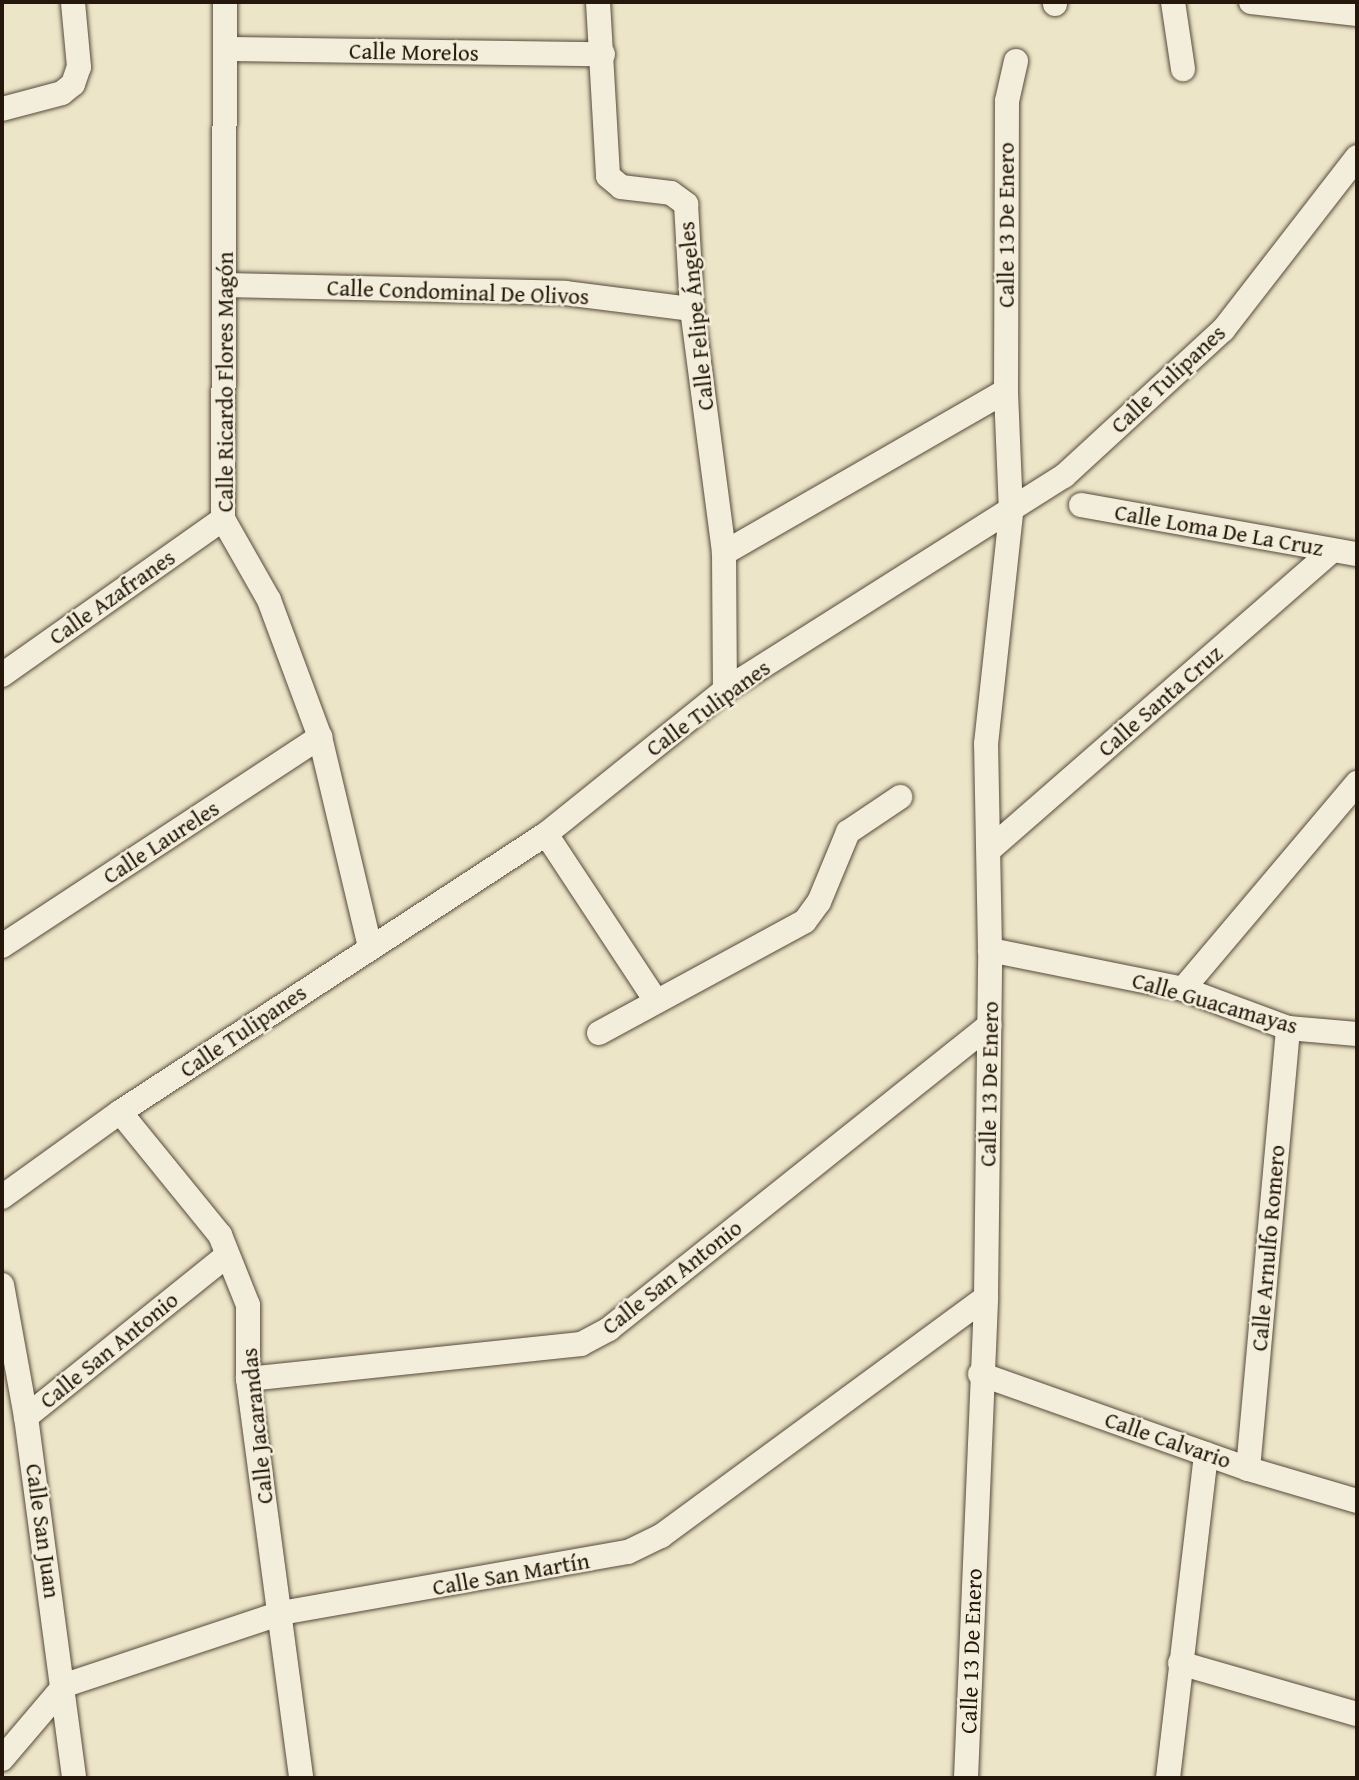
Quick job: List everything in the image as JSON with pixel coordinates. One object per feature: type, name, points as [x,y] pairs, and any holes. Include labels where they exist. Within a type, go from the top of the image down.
[{"type":"street","points":[[2,109],[62,93],[73,84],[79,66],[73,2]]},
{"type":"street","name":"Calle Ricardo Flores Magón","points":[[225,2],[223,519],[269,600],[320,737],[370,947]]},
{"type":"street","name":"Calle Felipe Ángeles","points":[[598,2],[608,176],[621,187],[681,196],[692,309],[724,553],[725,690]]},
{"type":"street","points":[[1173,2],[1183,69]]},
{"type":"street","points":[[1251,2],[1357,14]]},
{"type":"street","name":"Calle Morelos","points":[[226,49],[603,54]]},
{"type":"street","name":"Calle 13 De Enero","points":[[966,1778],[980,1374],[986,1297],[990,950],[986,744],[1011,512],[1006,391],[1007,101],[1016,61]]},
{"type":"street","name":"Calle Tulipanes","points":[[2,1197],[120,1112],[546,834],[725,690],[1011,512],[1064,476],[1223,330],[1357,157]]},
{"type":"street","name":"Calle Condominal De Olivos","points":[[225,285],[565,293],[692,309]]},
{"type":"street","points":[[724,553],[1006,391]]},
{"type":"street","name":"Calle Loma De La Cruz","points":[[1081,505],[1357,554]]},
{"type":"street","name":"Calle Azafranes","points":[[2,675],[223,519]]},
{"type":"street","name":"Calle Santa Cruz","points":[[989,850],[1332,551]]},
{"type":"street","name":"Calle Laureles","points":[[2,946],[320,737]]},
{"type":"street","points":[[1183,989],[1357,783]]},
{"type":"street","points":[[599,1033],[655,999],[805,921],[819,902],[848,832],[900,797]]},
{"type":"street","points":[[546,834],[655,999]]},
{"type":"street","name":"Calle Guacamayas","points":[[990,950],[1183,989],[1288,1028],[1357,1034]]},
{"type":"street","name":"Calle San Antonio","points":[[248,1379],[581,1344],[609,1329],[990,1025]]},
{"type":"street","name":"Calle Arnulfo Romero","points":[[1248,1469],[1288,1028]]},
{"type":"street","name":"Calle Jacarandas","points":[[120,1112],[220,1235],[225,1257],[248,1305],[248,1379],[301,1778]]},
{"type":"street","name":"Calle San Antonio","points":[[26,1417],[225,1257]]},
{"type":"street","name":"Calle San Juan","points":[[2,1285],[26,1417],[65,1685],[74,1778]]},
{"type":"street","name":"Calle San Martín","points":[[65,1685],[281,1613],[628,1552],[661,1536],[986,1297]]},
{"type":"street","name":"Calle Calvario","points":[[980,1374],[1248,1469],[1357,1501]]},
{"type":"street","points":[[1168,1778],[1206,1454]]},
{"type":"street","points":[[1180,1663],[1357,1714]]},
{"type":"street","points":[[2,1759],[65,1685]]}]
